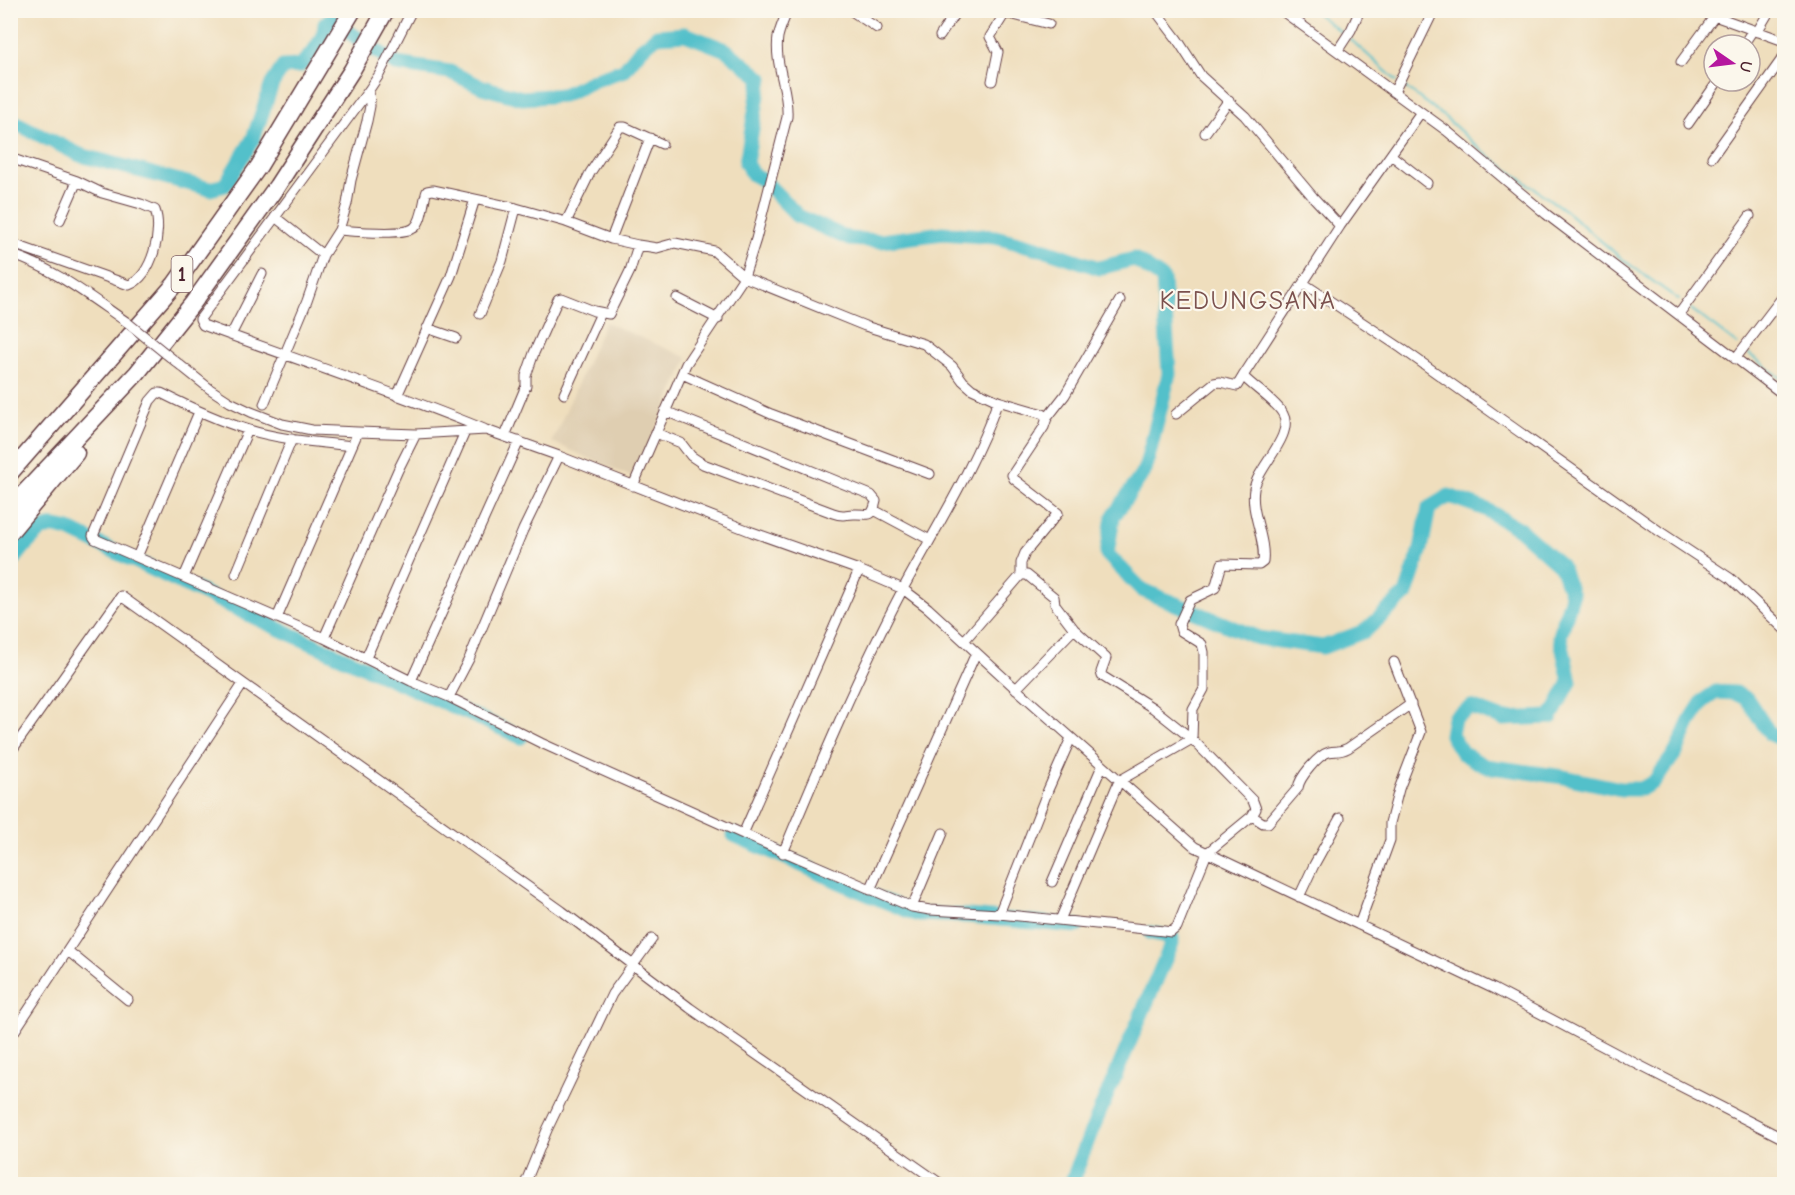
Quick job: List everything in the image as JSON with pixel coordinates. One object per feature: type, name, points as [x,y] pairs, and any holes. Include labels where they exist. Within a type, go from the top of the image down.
[{"type":"highway","name":"1","points":[[10,473],[175,284],[259,166],[353,10]]},
{"type":"highway","name":"1","points":[[10,508],[137,373],[193,303],[277,186],[352,70],[383,16]]},
{"type":"highway","points":[[10,532],[50,487],[137,373]]},
{"type":"street","points":[[412,10],[379,75],[201,316],[203,325],[422,404],[752,532],[859,570],[903,589],[1185,839],[1207,854],[1522,1003],[1785,1139]]},
{"type":"street","points":[[633,486],[681,374],[744,277],[787,117],[777,46],[780,28],[788,10]]},
{"type":"street","points":[[850,10],[877,28]]},
{"type":"street","points":[[940,36],[957,10]]},
{"type":"street","points":[[994,10],[1049,24]]},
{"type":"street","points":[[1155,10],[1201,76],[1229,100],[1260,133],[1340,226]]},
{"type":"street","points":[[1340,47],[1360,10]]},
{"type":"street","points":[[1397,87],[1434,10]]},
{"type":"street","points":[[1698,10],[1785,41]]},
{"type":"street","points":[[1755,31],[1770,10]]},
{"type":"street","points":[[992,81],[998,52],[990,36],[1006,12]]},
{"type":"street","points":[[1287,12],[1397,87],[1421,112],[1546,214],[1785,395]]},
{"type":"street","points":[[1681,62],[1714,17]]},
{"type":"street","points":[[1712,157],[1785,56]]},
{"type":"street","points":[[264,404],[307,302],[323,255],[339,231],[367,121],[370,106],[369,90]]},
{"type":"street","points":[[1688,124],[1710,93]]},
{"type":"street","points":[[1204,133],[1229,100]]},
{"type":"street","points":[[1176,414],[1214,383],[1237,386],[1340,226],[1421,112]]},
{"type":"street","points":[[566,222],[590,174],[620,127],[625,127],[662,144]]},
{"type":"street","points":[[611,239],[650,138]]},
{"type":"street","points":[[1391,155],[1427,183]]},
{"type":"street","points":[[10,158],[77,181],[102,193],[141,204],[155,210],[158,219],[156,245],[148,266],[135,283],[129,285],[10,243]]},
{"type":"street","points":[[60,220],[77,181]]},
{"type":"street","points":[[339,231],[379,233],[411,230],[417,226],[428,190],[516,208],[566,222],[611,239],[638,245],[657,248],[680,244],[714,250],[744,277],[865,327],[924,344],[952,366],[972,390],[998,401],[1043,414],[1047,418]]},
{"type":"street","points":[[397,396],[459,254],[475,199]]},
{"type":"street","points":[[480,314],[502,261],[516,208]]},
{"type":"street","points":[[1678,314],[1750,216]]},
{"type":"street","points":[[275,217],[323,255]]},
{"type":"street","points":[[505,436],[526,386],[526,376],[534,353],[558,299],[561,298],[601,313],[609,313],[630,271],[638,245]]},
{"type":"street","points":[[10,254],[29,260],[63,278],[128,323],[210,389],[251,412],[282,424],[312,430],[416,434],[486,430]]},
{"type":"street","points":[[231,335],[262,274]]},
{"type":"street","points":[[1303,283],[1401,348],[1659,531],[1730,578],[1785,629]]},
{"type":"street","points":[[1735,359],[1785,295]]},
{"type":"street","points":[[677,298],[718,319]]},
{"type":"street","points":[[964,641],[1021,575],[1021,562],[1025,553],[1058,513],[1014,479],[1012,475],[1044,427],[1047,418],[1065,395],[1120,300]]},
{"type":"street","points":[[564,394],[601,313]]},
{"type":"street","points":[[427,328],[456,338]]},
{"type":"street","points":[[681,374],[771,414],[930,474]]},
{"type":"street","points":[[1192,739],[1193,710],[1204,689],[1204,652],[1199,640],[1180,630],[1180,622],[1192,598],[1214,589],[1224,563],[1259,565],[1264,561],[1253,491],[1259,475],[1284,432],[1286,421],[1279,409],[1243,376]]},
{"type":"street","points":[[352,446],[292,440],[248,430],[200,412],[161,393],[156,393],[150,401],[93,533],[95,539],[324,638],[531,738],[783,853],[912,907],[1174,931],[1207,854],[1252,816],[1256,809],[1253,801],[1192,739],[1153,708],[1102,676],[1101,672],[1106,658],[1074,629],[1055,604],[1054,597],[1027,575],[1021,575]]},
{"type":"street","points":[[783,853],[846,710],[903,589],[972,459],[998,401]]},
{"type":"street","points":[[656,433],[681,443],[691,456],[703,464],[833,513],[842,516],[868,515],[874,510],[876,501],[871,495],[665,411]]},
{"type":"street","points":[[136,557],[200,412]]},
{"type":"street","points":[[184,577],[248,430]]},
{"type":"street","points":[[277,618],[358,432]]},
{"type":"street","points":[[366,658],[465,432]]},
{"type":"street","points":[[324,638],[416,434]]},
{"type":"street","points":[[236,574],[292,440]]},
{"type":"street","points":[[411,681],[519,441]]},
{"type":"street","points":[[449,697],[469,659],[523,530],[559,456]]},
{"type":"street","points":[[874,510],[930,540]]},
{"type":"street","points":[[743,834],[859,570]]},
{"type":"street","points":[[10,753],[121,596],[941,1185]]},
{"type":"street","points":[[1016,689],[1074,629]]},
{"type":"street","points":[[870,890],[976,653]]},
{"type":"street","points":[[1359,925],[1390,840],[1390,823],[1399,789],[1421,735],[1421,729],[1394,662]]},
{"type":"street","points":[[10,1038],[243,684]]},
{"type":"street","points":[[1252,816],[1263,823],[1268,823],[1298,788],[1301,777],[1320,758],[1329,752],[1341,752],[1348,748],[1411,704]]},
{"type":"street","points":[[999,914],[1071,738]]},
{"type":"street","points":[[1060,920],[1119,781],[1192,739]]},
{"type":"street","points":[[1052,882],[1102,766]]},
{"type":"street","points":[[1299,897],[1340,818]]},
{"type":"street","points":[[912,907],[943,832]]},
{"type":"street","points":[[525,1185],[547,1130],[612,994],[652,939]]},
{"type":"street","points":[[68,951],[128,1000]]},
{"type":"shaded area","points":[[605,322],[688,358],[634,478],[552,442]]},
{"type":"waterway","points":[[1312,10],[1346,36]]},
{"type":"waterway","points":[[10,120],[80,155],[210,189],[225,185],[253,139],[272,84],[283,67],[299,66],[304,62],[320,41],[325,24],[331,20],[396,64],[450,72],[482,87],[522,98],[563,95],[599,78],[624,70],[640,50],[657,36],[685,34],[726,50],[761,78],[746,163],[752,174],[763,180],[798,216],[849,239],[881,241],[943,233],[995,237],[1049,251],[1099,268],[1134,259],[1163,279],[1169,374],[1145,470],[1113,517],[1107,554],[1142,590],[1258,638],[1323,647],[1365,631],[1406,594],[1421,549],[1429,508],[1449,496],[1485,509],[1519,529],[1561,566],[1572,596],[1560,636],[1570,682],[1551,717],[1503,719],[1471,707],[1454,718],[1451,735],[1462,753],[1485,766],[1564,777],[1621,789],[1641,789],[1654,782],[1676,752],[1689,723],[1703,701],[1716,692],[1735,693],[1747,699],[1770,734],[1784,740]]},
{"type":"waterway","points":[[1350,39],[1397,81]]},
{"type":"waterway","points":[[1402,85],[1446,118],[1482,151],[1566,211],[1622,259],[1679,300]]},
{"type":"waterway","points":[[1691,309],[1737,344]]},
{"type":"waterway","points":[[1749,354],[1784,380]]},
{"type":"waterway","points":[[10,565],[39,532],[50,527],[69,530],[286,632],[521,737]]},
{"type":"waterway","points":[[734,835],[916,914],[968,916],[1077,926]]},
{"type":"waterway","points":[[1071,1184],[1172,943],[1172,937],[1151,933]]},
{"type":"district","name":"KEDUNGSANA","points":[[1248,300]]}]
